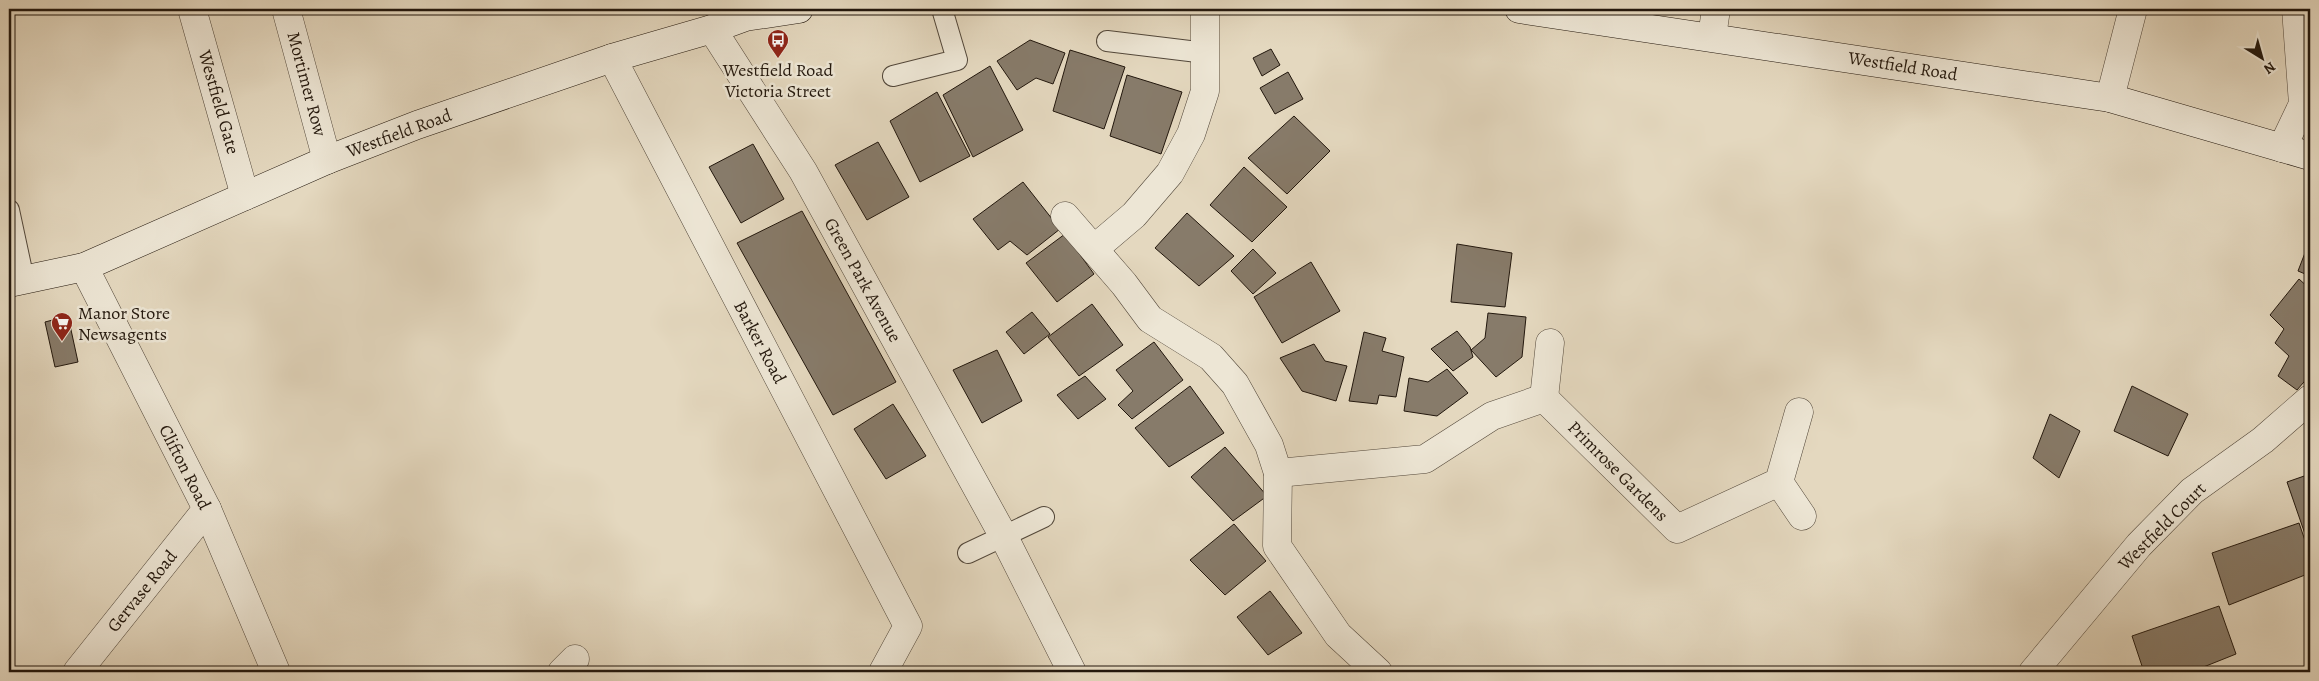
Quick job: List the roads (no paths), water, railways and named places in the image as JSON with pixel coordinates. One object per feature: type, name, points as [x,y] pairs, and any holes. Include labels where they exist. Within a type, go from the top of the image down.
[{"type":"street","name":"Westfield Gate","points":[[192,9],[245,196]]},
{"type":"street","name":"Mortimer Row","points":[[286,9],[327,160]]},
{"type":"street","name":"Westfield Road","points":[[16,282],[84,267],[327,160],[418,125],[612,58],[712,29],[744,13],[799,9]]},
{"type":"street","points":[[1094,249],[1134,215],[1170,173],[1191,134],[1205,91],[1205,9]]},
{"type":"street","name":"Westfield Road","points":[[1519,9],[2110,98],[2310,156]]},
{"type":"street","points":[[1712,37],[1716,9]]},
{"type":"street","points":[[2110,98],[2133,9]]},
{"type":"street","points":[[2282,148],[2303,104],[2296,9]]},
{"type":"street","name":"Green Park Avenue","points":[[712,29],[803,171],[1004,537],[1072,672]]},
{"type":"street","name":"Barker Road","points":[[612,58],[908,626],[884,672]]},
{"type":"street","points":[[1065,216],[1150,319],[1211,357],[1235,384],[1269,445],[1278,473],[1277,546],[1338,635],[1378,672]]},
{"type":"street","name":"Clifton Road","points":[[84,267],[206,510],[276,672]]},
{"type":"street","points":[[1278,473],[1425,459],[1492,416],[1544,398],[1550,343]]},
{"type":"street","name":"Primrose Gardens","points":[[1544,398],[1676,529],[1779,482]]},
{"type":"street","name":"Westfield Court","points":[[2033,672],[2139,545],[2192,491],[2263,440],[2310,399]]},
{"type":"street","points":[[1799,412],[1779,482],[1802,516]]},
{"type":"street","name":"Gervase Road","points":[[77,672],[206,510]]},
{"type":"lane","points":[[893,76],[957,60],[942,9]]},
{"type":"lane","points":[[1107,41],[1206,53]]},
{"type":"lane","points":[[9,210],[16,282]]},
{"type":"lane","points":[[968,553],[1044,517]]},
{"type":"place","name":"Westfield Road Victoria Street","points":[[778,59]]},
{"type":"place","name":"Manor Store Newsagents","points":[[62,342]]}]
